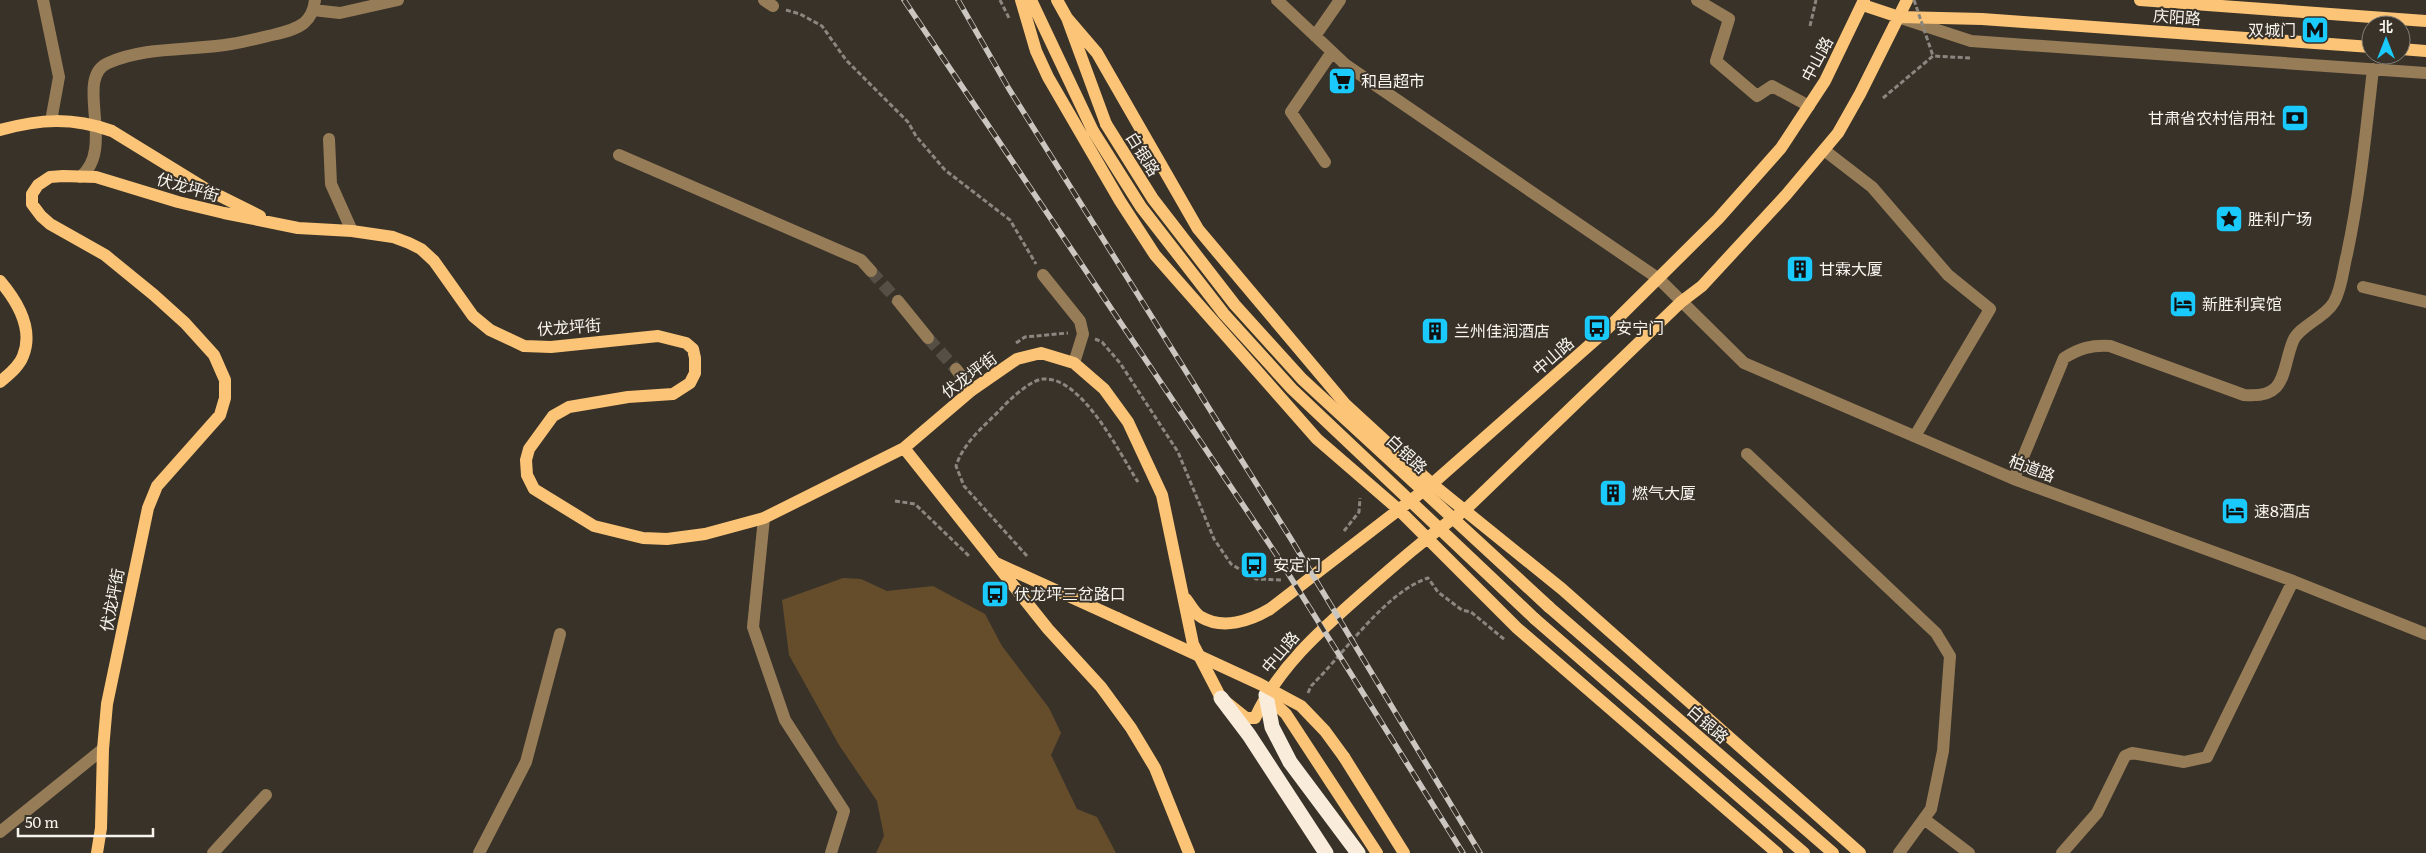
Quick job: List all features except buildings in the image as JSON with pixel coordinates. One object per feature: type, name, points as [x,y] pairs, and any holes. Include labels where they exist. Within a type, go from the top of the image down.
[{"type":"highway","points":[[1266,695],[1272,727],[1290,762],[1358,853]]},
{"type":"highway","points":[[1222,698],[1250,735],[1326,853]]},
{"type":"main road","points":[[1021,0],[1036,51],[1048,77],[1120,201],[1155,255],[1317,439],[1398,509],[1517,628],[1777,853]]},
{"type":"main road","name":"白银路","points":[[1031,0],[1093,131],[1141,207],[1224,314],[1292,389],[1535,619],[1804,853]]},
{"type":"main road","name":"白银路","points":[[1057,0],[1067,18],[1106,124],[1153,199],[1235,305],[1302,379],[1549,607],[1833,853]]},
{"type":"main road","name":"中山路","points":[[1222,698],[1246,718],[1255,718],[1266,695],[1315,636],[1426,537],[1465,510],[1681,302],[1702,286],[1838,133],[1860,94],[1907,0]]},
{"type":"main road","name":"庆阳路","points":[[2140,0],[2426,21]]},
{"type":"main road","name":"中山路","points":[[1184,597],[1200,617],[1218,623],[1236,623],[1254,618],[1270,609],[1432,484],[1602,334],[1718,219],[1781,148],[1825,82],[1863,2]]},
{"type":"main road","name":"庆阳路","points":[[1863,2],[1899,17],[1982,19],[2361,46]]},
{"type":"main road","points":[[1067,18],[1097,53],[1198,229],[1346,405],[1432,484],[1562,588],[1860,853]]},
{"type":"main road","points":[[2411,50],[2426,51]]},
{"type":"main road","points":[[0,130],[25,124],[61,120],[96,125],[112,131],[208,190],[277,224]]},
{"type":"main road","name":"伏龙坪街","points":[[97,853],[101,828],[103,749],[107,704],[148,508],[157,486],[220,415],[225,398],[225,380],[214,355],[185,323],[105,255],[50,224],[32,204],[32,194],[38,185],[50,177],[96,177],[178,202],[277,224],[298,228],[352,231],[393,237],[421,249],[434,261],[474,316],[490,330],[524,346],[551,347],[658,336],[686,343],[693,349],[695,373],[690,383],[673,394],[628,397],[569,407],[553,416],[529,449],[526,460],[526,475],[534,489],[594,526],[643,538],[667,539],[705,534],[764,518],[904,448],[972,390],[1017,359],[1041,353],[1074,363],[1104,388],[1128,422],[1162,495],[1193,644],[1222,698]]},
{"type":"main road","points":[[0,281],[20,309],[25,324],[25,344],[24,356],[16,368],[0,382]]},
{"type":"main road","points":[[904,448],[950,502],[993,562],[1048,629],[1101,687],[1131,728],[1154,768],[1189,853]]},
{"type":"main road","points":[[993,562],[1260,684],[1301,706],[1325,731],[1344,757],[1404,853]]},
{"type":"main road","points":[[1266,695],[1286,714],[1377,853]]},
{"type":"street","points":[[43,0],[58,77],[52,121]]},
{"type":"street","points":[[80,176],[89,170],[96,154],[93,86],[97,71],[106,63],[150,52],[231,44],[286,32],[304,23],[314,5],[340,12],[398,0]]},
{"type":"street","name":"柏道路","points":[[1277,0],[1346,65],[1658,279],[1744,363],[2014,479],[2293,581],[2426,634]]},
{"type":"street","points":[[1315,36],[1340,0]]},
{"type":"street","points":[[1697,0],[1729,19],[1716,61],[1757,96],[1772,86],[1808,106]]},
{"type":"street","points":[[1899,17],[1971,41],[2426,73]]},
{"type":"street","points":[[1325,162],[1291,112],[1332,52]]},
{"type":"street","points":[[2014,479],[2064,358],[2078,349],[2094,345],[2110,346],[2244,394],[2255,396],[2266,393],[2276,387],[2283,378],[2294,339],[2324,315],[2334,302],[2340,286],[2358,203],[2374,69]]},
{"type":"street","points":[[328,139],[331,184],[352,231]]},
{"type":"street","points":[[1824,150],[1872,187],[1948,276],[1990,309],[1915,436]]},
{"type":"street","points":[[619,155],[861,260],[871,271]]},
{"type":"street","points":[[1043,276],[1080,321],[1083,334],[1074,363]]},
{"type":"street","points":[[2363,287],[2426,302]]},
{"type":"street","points":[[898,301],[928,338]]},
{"type":"street","points":[[956,369],[972,390]]},
{"type":"street","points":[[1747,454],[1936,633],[1950,656],[1943,751],[1931,809],[1899,853]]},
{"type":"street","points":[[764,518],[753,627],[785,720],[844,811],[832,853]]},
{"type":"street","points":[[2062,853],[2097,812],[2125,756],[2132,753],[2184,762],[2207,757],[2293,581]]},
{"type":"street","points":[[479,853],[526,762],[560,634]]},
{"type":"street","points":[[0,832],[103,749]]},
{"type":"street","points":[[213,853],[266,794]]},
{"type":"street","points":[[1924,818],[1969,853]]},
{"type":"path","points":[[1810,26],[1816,0]]},
{"type":"path","points":[[1914,0],[1933,56]]},
{"type":"path","points":[[769,3],[800,14],[822,26],[846,60],[908,122],[916,136],[945,170],[1010,220],[1043,276]]},
{"type":"path","points":[[1883,98],[1933,56],[1976,58]]},
{"type":"path","points":[[1027,556],[964,486],[956,466],[966,445],[1021,390],[1042,379],[1061,382],[1077,393],[1109,435],[1140,486]]},
{"type":"path","points":[[1307,696],[1311,686],[1365,626],[1413,583],[1428,578],[1438,592],[1462,610],[1471,612],[1508,643]]},
{"type":"shaded area","points":[[843,578],[861,579],[887,591],[933,586],[985,614],[1002,646],[1049,708],[1061,733],[1051,755],[1077,809],[1097,817],[1116,853],[876,853],[884,836],[877,801],[839,745],[789,655],[782,600]]},
{"type":"tunnel","points":[[871,271],[898,301]]},
{"type":"tunnel","points":[[928,338],[956,369]]},
{"type":"railway","points":[[904,0],[1276,554],[1463,853]]},
{"type":"railway","points":[[958,0],[1009,89],[1291,539],[1480,853]]},
{"type":"place","name":"双城门","points":[[2315,30]]},
{"type":"place","name":"和昌超市","points":[[1342,81]]},
{"type":"place","name":"甘肃省农村信用社","points":[[2295,118]]},
{"type":"place","name":"胜利广场","points":[[2229,219]]},
{"type":"place","name":"甘霖大厦","points":[[1800,269]]},
{"type":"place","name":"新胜利宾馆","points":[[2183,304]]},
{"type":"place","name":"安宁门","points":[[1597,328]]},
{"type":"place","name":"兰州佳润酒店","points":[[1435,331]]},
{"type":"place","name":"燃气大厦","points":[[1613,493]]},
{"type":"place","name":"速8酒店","points":[[2235,511]]},
{"type":"place","name":"安定门","points":[[1254,565]]},
{"type":"place","name":"伏龙坪三岔路口","points":[[995,594]]}]
